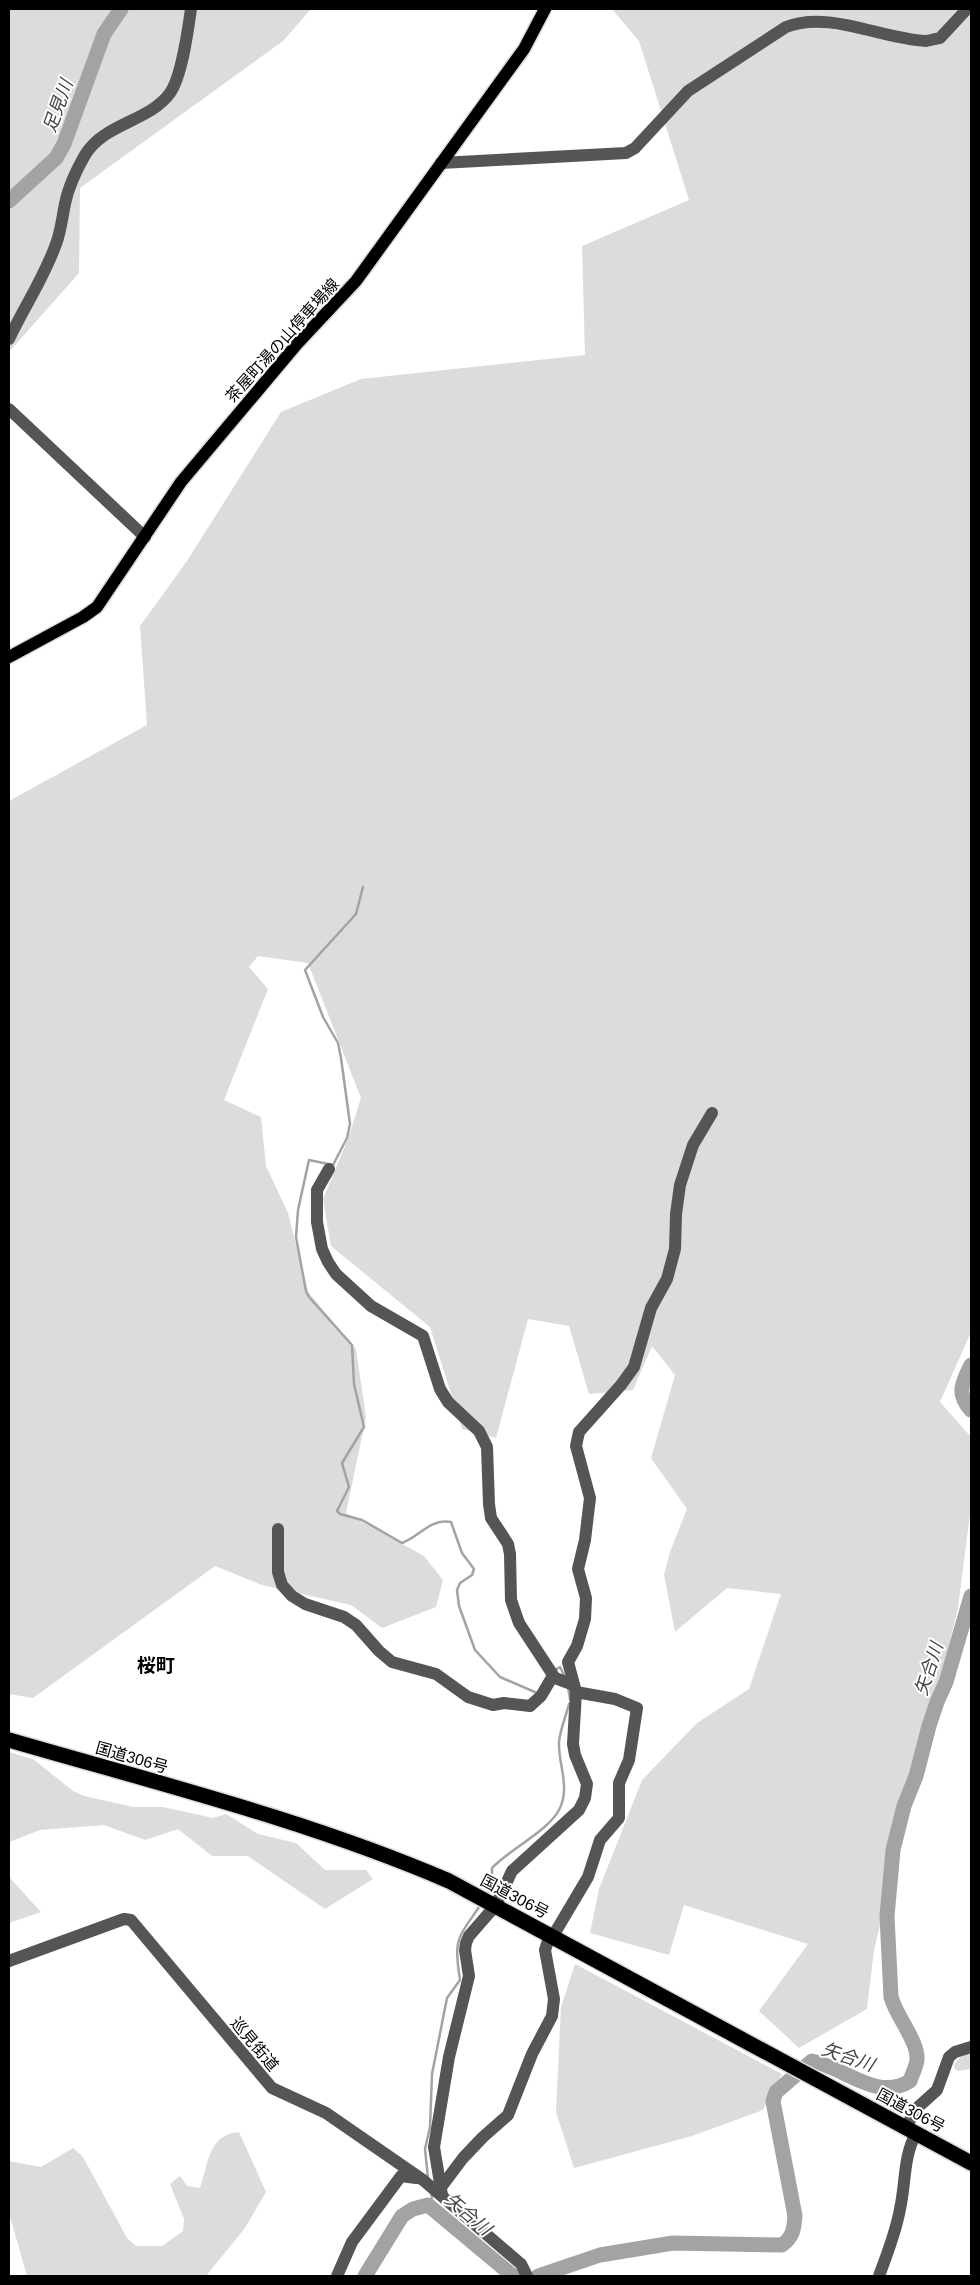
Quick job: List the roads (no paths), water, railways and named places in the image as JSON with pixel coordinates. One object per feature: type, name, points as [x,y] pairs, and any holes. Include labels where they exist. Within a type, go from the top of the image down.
[{"type":"highway","name":"国道306号","points":[[9,1740],[346,1839],[393,1857],[478,1895],[971,2164]]},
{"type":"main road","name":"茶屋町湯の山停車場線","points":[[9,656],[83,617],[97,607],[181,482],[297,344],[356,281],[524,49],[545,9]]},
{"type":"street","points":[[9,339],[41,282],[51,259],[62,226],[68,192],[85,154],[98,140],[126,122],[147,112],[170,93],[183,54],[191,9]]},
{"type":"street","points":[[441,163],[626,153],[635,148],[696,84],[776,32],[797,22],[827,22],[918,41],[940,38],[968,9]]},
{"type":"street","points":[[9,409],[145,537]]},
{"type":"street","points":[[440,2191],[434,2154],[435,2141],[449,2057],[469,1976],[465,1950],[466,1943],[469,1936],[494,1904],[512,1871],[579,1810],[586,1798],[587,1784],[575,1755],[563,1681],[568,1662],[577,1646],[585,1619],[586,1598],[578,1569],[590,1498],[576,1446],[579,1432],[621,1385],[634,1366],[651,1308],[667,1279],[675,1249],[676,1214],[680,1185],[693,1145],[712,1113]]},
{"type":"street","points":[[329,1169],[317,1190],[317,1222],[322,1249],[336,1274],[371,1306],[423,1336],[440,1389],[448,1402],[479,1431],[487,1447],[488,1504],[491,1518],[508,1544],[510,1554],[511,1600],[519,1623],[563,1681]]},
{"type":"street","points":[[278,1529],[278,1572],[282,1585],[292,1596],[305,1604],[344,1617],[356,1625],[380,1652],[392,1662],[436,1674],[468,1697],[493,1706],[504,1703],[530,1706],[537,1702],[551,1679],[563,1681],[614,1698],[637,1708],[629,1760],[619,1784],[619,1818],[600,1840],[585,1882],[545,1950],[554,1999],[552,2016],[532,2054],[508,2115],[462,2158],[440,2191]]},
{"type":"street","name":"巡見街道","points":[[9,1961],[124,1919],[131,1920],[272,2088],[326,2114],[440,2191],[524,2270]]},
{"type":"street","points":[[879,2276],[900,2209],[904,2168],[917,2108],[937,2090],[949,2058],[955,2052],[971,2047]]},
{"type":"street","points":[[337,2276],[352,2242],[401,2176],[422,2180]]},
{"type":"waterway","name":"足見川","points":[[9,201],[56,158],[64,144],[104,34],[121,9]]},
{"type":"waterway","points":[[363,887],[356,914],[305,970],[323,1017],[338,1043],[350,1124],[347,1138],[333,1165],[309,1160],[298,1210],[296,1237],[306,1291],[309,1297],[352,1345],[354,1384],[364,1427],[342,1463],[349,1487],[337,1511],[340,1514],[362,1520],[402,1543],[431,1525],[444,1521],[451,1522],[462,1553],[474,1569],[472,1575],[460,1583],[457,1590],[459,1606],[475,1650],[500,1677],[537,1693]]},
{"type":"waterway","name":"矢合川","points":[[971,1365],[962,1388],[963,1399],[971,1410]]},
{"type":"waterway","name":"矢合川","points":[[538,2276],[600,2255],[673,2243],[782,2245],[789,2239],[795,2216],[773,2101],[776,2092],[812,2061],[824,2064],[861,2081],[885,2088],[898,2086],[910,2081],[916,2064],[916,2052],[911,2036],[897,2012],[891,1997],[887,1916],[893,1850],[904,1806],[916,1776],[937,1702],[946,1682],[971,1596]]},
{"type":"waterway","points":[[555,1670],[560,1667],[565,1677]]},
{"type":"waterway","points":[[568,1687],[570,1699]]},
{"type":"waterway","points":[[486,1896],[492,1887],[492,1868],[538,1833],[554,1818],[559,1810],[564,1793],[559,1742],[569,1704]]},
{"type":"waterway","points":[[428,2178],[425,2149],[430,2127],[432,2074],[447,1998],[460,1980],[457,1955],[459,1939],[481,1904]]},
{"type":"waterway","points":[[428,2205],[432,2198],[431,2193]]},
{"type":"waterway","name":"矢合川","points":[[365,2276],[402,2216],[413,2209],[428,2205],[513,2276]]},
{"type":"district","name":"桜町","points":[[156,1665]]}]
